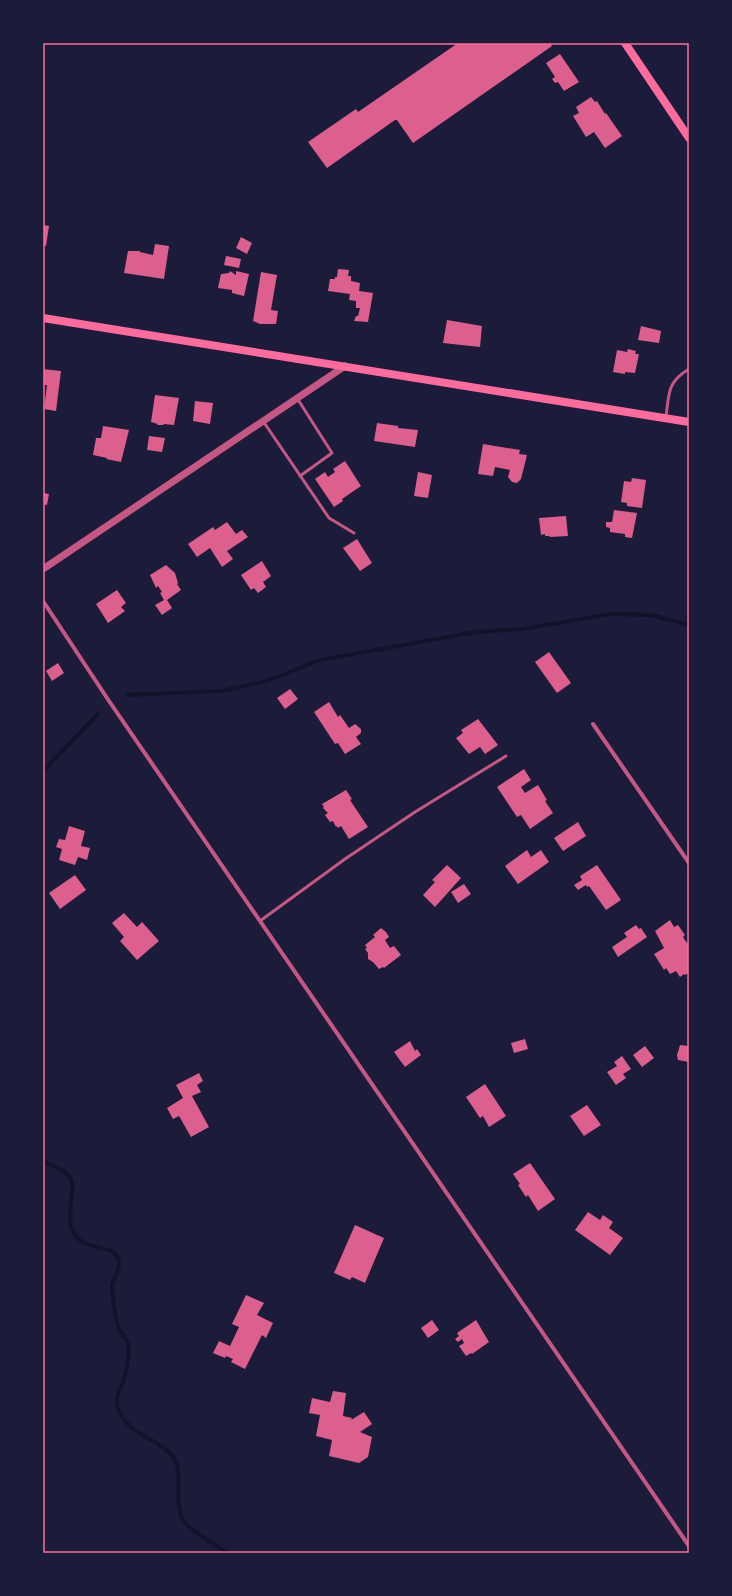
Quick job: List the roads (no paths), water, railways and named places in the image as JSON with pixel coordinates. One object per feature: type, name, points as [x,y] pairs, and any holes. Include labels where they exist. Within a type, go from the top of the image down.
[{"type":"main road","points":[[625,43],[689,138]]},
{"type":"main road","points":[[43,318],[689,422]]},
{"type":"street","points":[[43,570],[345,366]]},
{"type":"street","points":[[43,602],[689,1546]]},
{"type":"street","points":[[593,724],[689,863]]},
{"type":"lane","points":[[665,418],[672,385],[676,378],[689,369]]},
{"type":"lane","points":[[297,398],[332,453],[300,476]]},
{"type":"lane","points":[[263,421],[329,518],[354,532]]},
{"type":"lane","points":[[260,921],[345,859],[415,812],[506,756]]},
{"type":"waterway","points":[[127,695],[221,691],[267,681],[320,660],[476,632],[523,629],[610,614],[651,615],[689,625]]},
{"type":"waterway","points":[[43,771],[98,714]]},
{"type":"waterway","points":[[43,1161],[64,1171],[71,1180],[72,1192],[70,1220],[75,1235],[88,1245],[115,1253],[118,1258],[119,1266],[112,1287],[114,1304],[119,1329],[126,1338],[129,1347],[125,1377],[117,1400],[118,1409],[129,1425],[164,1448],[175,1460],[178,1475],[178,1502],[182,1518],[185,1523],[227,1553]]}]
